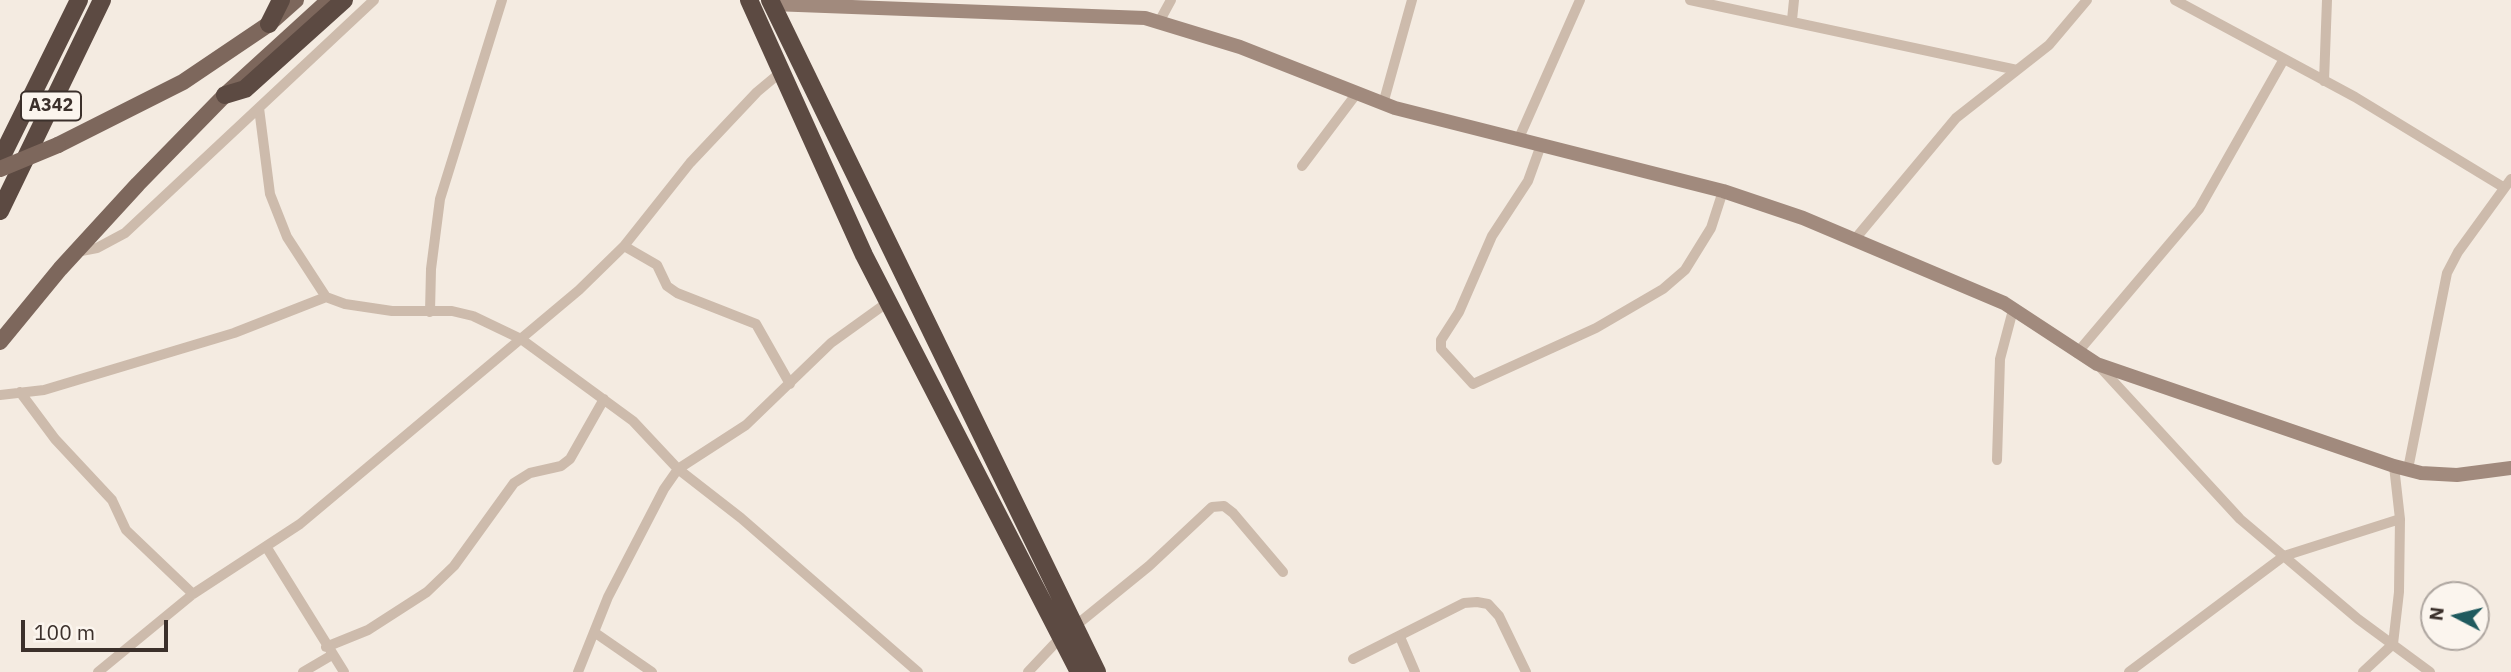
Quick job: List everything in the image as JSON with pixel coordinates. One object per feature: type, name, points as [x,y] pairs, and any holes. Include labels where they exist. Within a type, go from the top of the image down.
[{"type":"highway","name":"A342","points":[[0,160],[79,0]]},
{"type":"highway","name":"A342","points":[[0,211],[102,0]]},
{"type":"highway","points":[[269,24],[281,0]]},
{"type":"highway","points":[[225,94],[245,89],[344,0]]},
{"type":"highway","points":[[749,0],[888,302],[1067,632],[1097,672]]},
{"type":"highway","points":[[771,2],[1067,632],[1079,672]]},
{"type":"main road","points":[[0,160],[58,145],[183,82],[269,24],[296,0]]},
{"type":"main road","points":[[0,342],[75,252],[225,94],[329,0]]},
{"type":"street","points":[[75,252],[97,248],[125,233],[374,0]]},
{"type":"street","points":[[430,312],[431,269],[440,199],[502,0]]},
{"type":"street","points":[[1160,22],[1171,0]]},
{"type":"street","points":[[1383,104],[1412,0]]},
{"type":"street","points":[[1520,138],[1580,0]]},
{"type":"street","points":[[1690,0],[2017,70]]},
{"type":"street","points":[[1792,20],[1794,0]]},
{"type":"street","points":[[1855,239],[1956,118],[2049,45],[2087,0]]},
{"type":"street","points":[[2175,0],[2324,80],[2503,187]]},
{"type":"street","points":[[2324,80],[2327,0]]},
{"type":"street","points":[[771,2],[1108,15],[1160,22],[1240,47],[1383,104],[1723,191],[1855,239],[2012,310],[2097,364],[2401,468],[2456,475],[2511,468]]},
{"type":"street","points":[[2077,353],[2199,209],[2284,59]]},
{"type":"street","points":[[98,672],[193,594],[300,524],[579,290],[624,246],[690,163],[757,92],[781,72]]},
{"type":"street","points":[[1302,166],[1357,93]]},
{"type":"street","points":[[260,108],[270,194],[286,237],[326,297],[345,304],[380,310],[452,311],[473,316],[521,339],[633,421],[678,469],[741,518],[918,672]]},
{"type":"street","points":[[1541,145],[1528,181],[1492,236],[1459,312],[1441,340],[1441,349],[1473,384],[1596,328],[1663,289],[1685,270],[1711,229],[1723,191]]},
{"type":"street","points":[[2363,672],[2393,644],[2399,592],[2401,468],[2447,274],[2458,253],[2511,179]]},
{"type":"street","points":[[624,246],[657,265],[667,286],[677,293],[756,324],[790,384]]},
{"type":"street","points":[[0,395],[44,390],[234,333],[326,297]]},
{"type":"street","points":[[578,672],[608,597],[664,489],[678,469],[746,425],[831,343],[871,311],[888,302]]},
{"type":"street","points":[[1997,460],[2000,359],[2012,310]]},
{"type":"street","points":[[2097,364],[2241,519],[2430,672]]},
{"type":"street","points":[[20,393],[55,439],[112,500],[126,530],[193,594]]},
{"type":"street","points":[[303,672],[329,651],[368,630],[426,592],[454,566],[514,483],[530,473],[561,466],[570,459],[604,399]]},
{"type":"street","points":[[1028,672],[1067,632],[1149,566],[1212,507],[1224,506],[1233,513],[1283,572]]},
{"type":"street","points":[[2129,672],[2284,556],[2400,519]]},
{"type":"street","points":[[267,548],[344,672]]},
{"type":"street","points":[[1353,660],[1464,603],[1488,604],[1499,615],[1526,672]]},
{"type":"street","points":[[594,632],[652,672]]},
{"type":"street","points":[[1400,637],[1415,672]]}]
